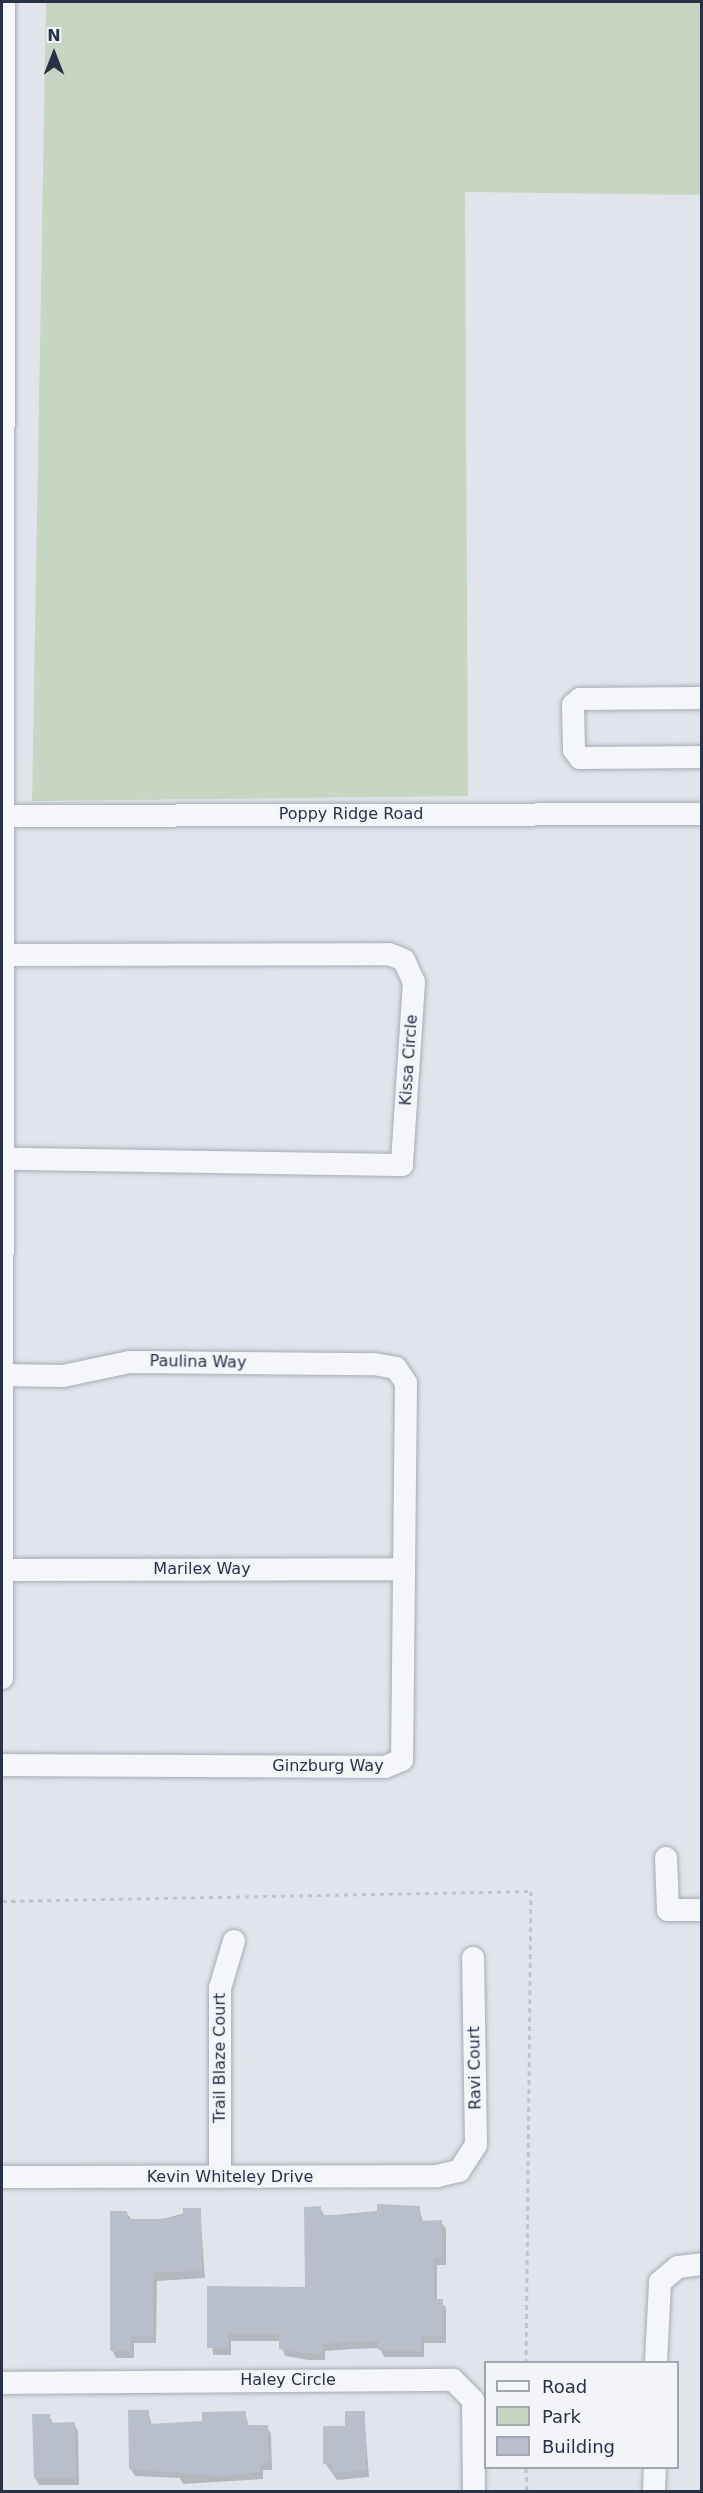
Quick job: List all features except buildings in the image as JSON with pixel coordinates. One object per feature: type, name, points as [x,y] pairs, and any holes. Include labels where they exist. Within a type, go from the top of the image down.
[{"type":"street","points":[[2,1678],[4,2]]},
{"type":"street","points":[[702,698],[580,699],[573,705],[574,750],[580,758],[702,757]]},
{"type":"street","name":"Poppy Ridge Road","points":[[3,816],[702,814]]},
{"type":"street","name":"Kissa Circle","points":[[3,955],[388,954],[404,960],[414,982],[402,1165],[4,1159]]},
{"type":"street","name":"Paulina Way","points":[[2,1375],[63,1376],[130,1362],[396,1368]]},
{"type":"street","name":"Ginzburg Way","points":[[2,1765],[393,1766],[402,1760],[406,1383],[396,1368]]},
{"type":"street","name":"Marilex Way","points":[[2,1570],[403,1569]]},
{"type":"street","points":[[666,1858],[668,1910],[702,1910]]},
{"type":"street","name":"Trail Blaze Court","points":[[220,2176],[219,1996],[234,1941]]},
{"type":"street","name":"Ravi Court","points":[[459,2171],[476,2145],[473,1958]]},
{"type":"street","name":"Kevin Whiteley Drive","points":[[2,2177],[437,2176],[459,2171]]},
{"type":"street","points":[[656,2361],[660,2283],[678,2267],[702,2264]]},
{"type":"street","name":"Haley Circle","points":[[2,2382],[453,2380],[470,2392],[475,2407],[474,2492]]},
{"type":"street","points":[[654,2492],[655,2469]]},
{"type":"path","points":[[2,1901],[531,1891],[526,2361]]},
{"type":"path","points":[[526,2469],[527,2492]]},
{"type":"green space","points":[[46,2],[701,2],[701,195],[465,192],[468,796],[32,801]]}]
